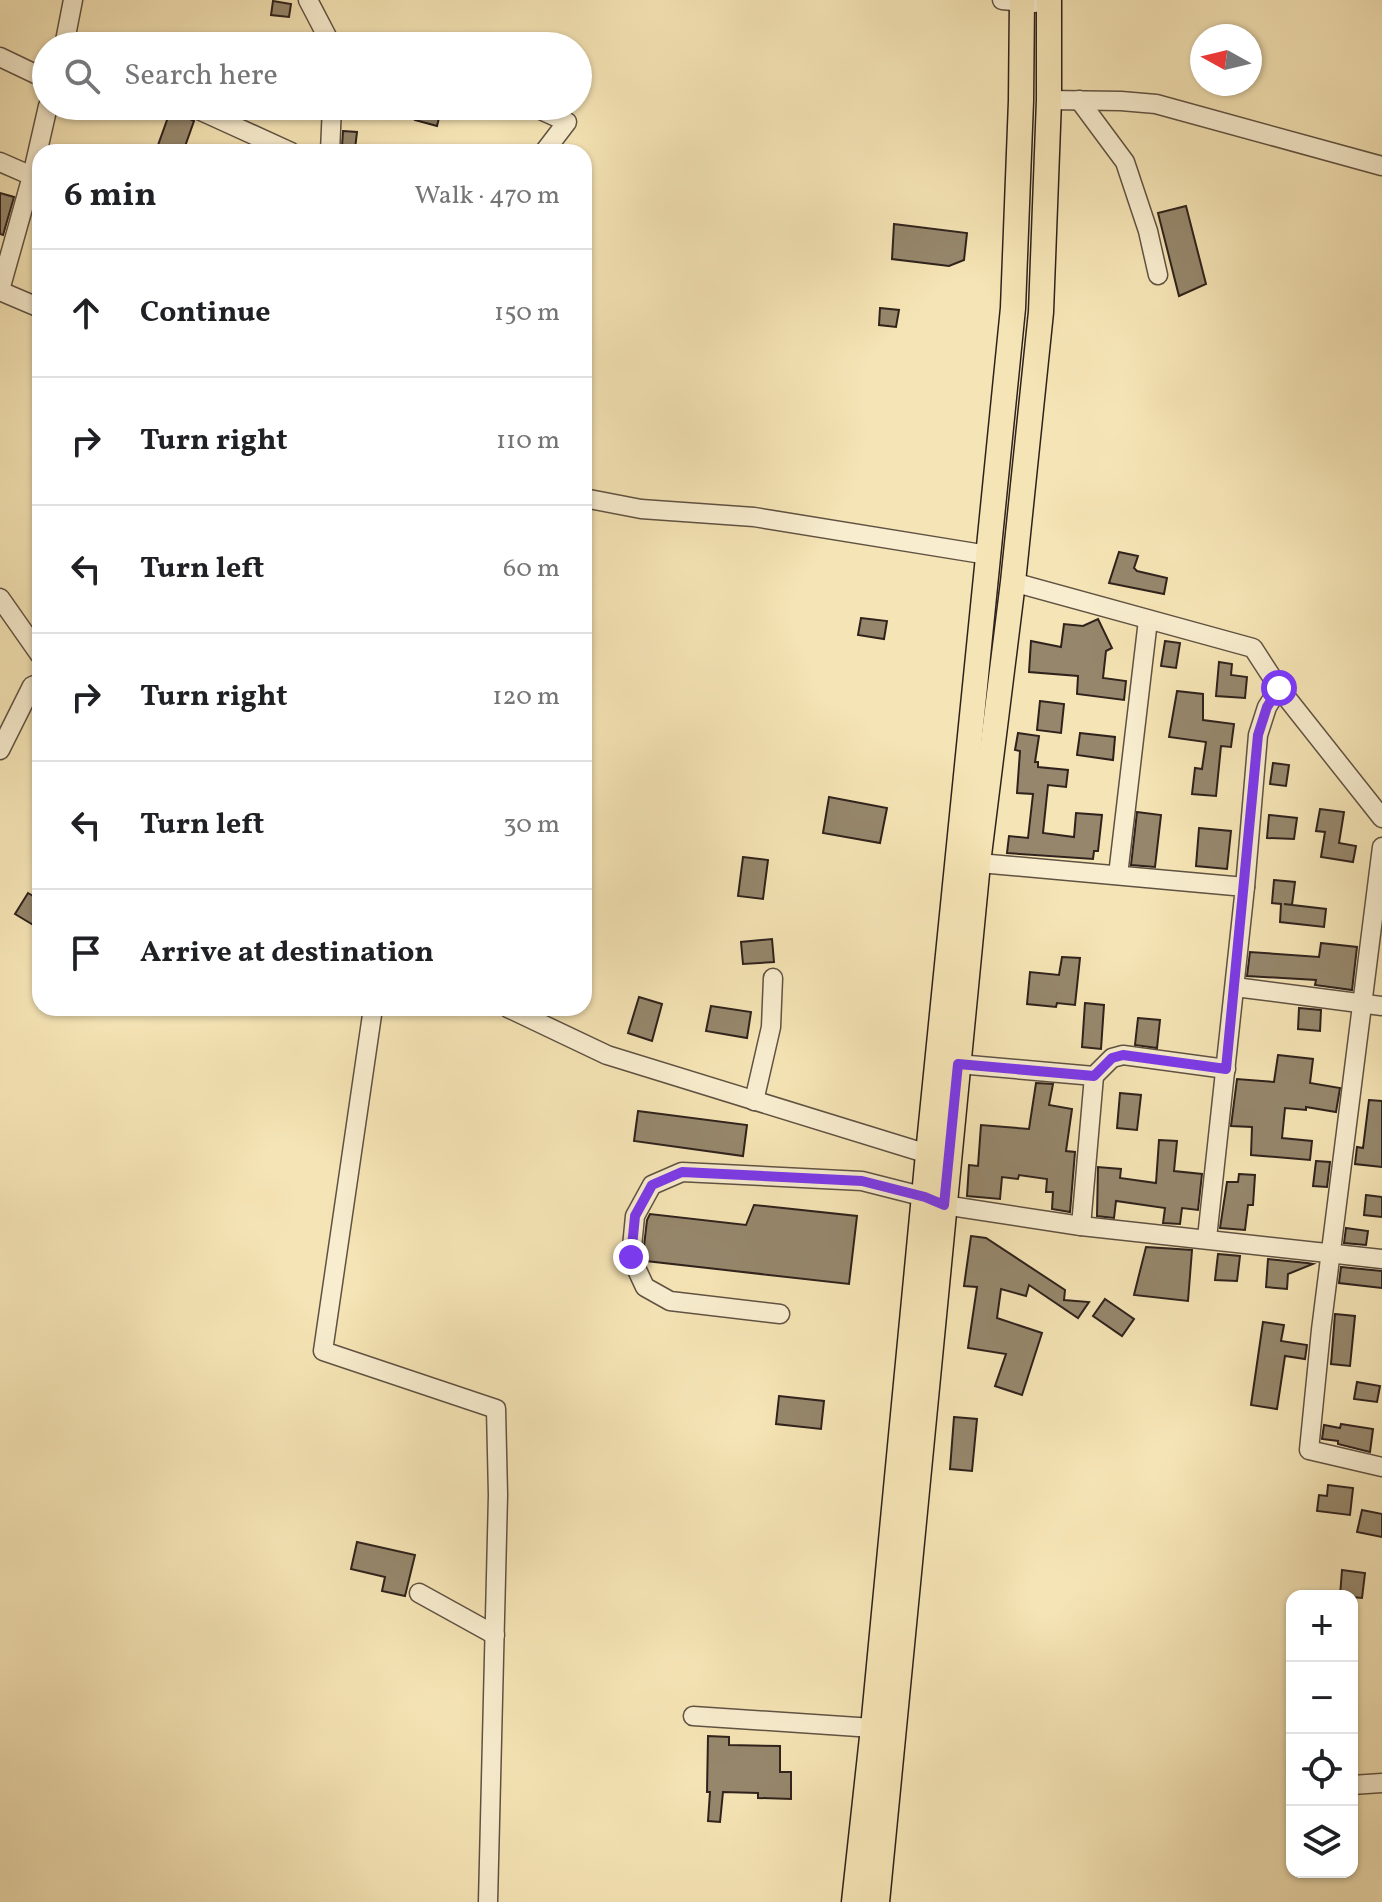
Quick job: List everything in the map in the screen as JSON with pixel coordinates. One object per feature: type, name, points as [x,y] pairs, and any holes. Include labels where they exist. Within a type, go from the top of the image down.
[{"type":"main road","points":[[854,1902],[935,1201],[958,1064],[988,555],[1013,308],[1021,101],[1015,1]]},
{"type":"main road","points":[[877,1902],[935,1201],[928,1154],[968,862],[1013,582],[1041,312],[1049,100],[1049,2]]},
{"type":"main road","points":[[1013,308],[1041,312]]},
{"type":"main road","points":[[1003,409],[1030,413]]},
{"type":"street","points":[[67,32],[73,0]]},
{"type":"street","points":[[308,0],[325,32]]},
{"type":"street","points":[[1015,1],[1049,2]]},
{"type":"street","points":[[0,57],[32,72]]},
{"type":"street","points":[[1049,100],[1156,104],[1382,166]]},
{"type":"street","points":[[1079,100],[1125,162],[1148,231],[1158,275]]},
{"type":"street","points":[[42,144],[46,120]]},
{"type":"street","points":[[221,120],[273,144]]},
{"type":"street","points":[[330,144],[331,120]]},
{"type":"street","points":[[550,144],[567,122],[563,120]]},
{"type":"street","points":[[0,162],[32,175]]},
{"type":"street","points":[[32,190],[0,290],[32,304]]},
{"type":"street","points":[[592,500],[641,509],[754,517],[988,555]]},
{"type":"street","points":[[1013,582],[1253,648],[1279,688],[1382,818]]},
{"type":"street","points":[[0,598],[32,644]]},
{"type":"street","points":[[1118,875],[1148,620]]},
{"type":"street","points":[[0,750],[32,686]]},
{"type":"street","points":[[1207,1238],[1235,987],[1258,735],[1267,707],[1279,688]]},
{"type":"street","points":[[1382,847],[1309,1450],[1382,1467]]},
{"type":"street","points":[[968,862],[1245,887]]},
{"type":"street","points":[[754,1101],[771,1027],[773,978]]},
{"type":"street","points":[[1235,987],[1382,1006]]},
{"type":"street","points":[[372,1016],[323,1351],[496,1409],[498,1495],[488,1902]]},
{"type":"street","points":[[525,1016],[607,1055],[928,1154]]},
{"type":"street","points":[[1081,1226],[1094,1076],[1112,1058],[1123,1055],[1226,1069]]},
{"type":"street","points":[[958,1064],[1094,1076]]},
{"type":"street","points":[[780,1314],[670,1301],[645,1287],[631,1257],[635,1216],[652,1185],[682,1172],[862,1181],[935,1201],[1081,1226],[1382,1259]]},
{"type":"street","points":[[419,1593],[495,1635]]},
{"type":"street","points":[[693,1716],[873,1728]]},
{"type":"street","points":[[1358,1785],[1382,1783]]},
{"type":"building","points":[[273,1],[291,4],[289,17],[271,15]]},
{"type":"building","points":[[167,120],[194,121],[186,144],[158,144]]},
{"type":"building","points":[[415,120],[438,120],[437,126]]},
{"type":"building","points":[[343,131],[357,132],[356,144],[342,144]]},
{"type":"building","points":[[0,193],[14,197],[3,235],[0,234]]},
{"type":"building","points":[[1186,206],[1206,284],[1179,296],[1158,213]]},
{"type":"building","points":[[894,224],[967,233],[964,260],[949,266],[892,259]]},
{"type":"building","points":[[880,308],[899,310],[896,327],[879,325]]},
{"type":"building","points":[[1119,552],[1138,556],[1134,568],[1137,571],[1167,578],[1164,594],[1109,583]]},
{"type":"building","points":[[861,618],[887,621],[884,639],[858,635]]},
{"type":"building","points":[[1098,619],[1112,648],[1106,651],[1103,678],[1126,681],[1124,700],[1077,694],[1078,676],[1029,672],[1031,641],[1061,647],[1064,624],[1083,626]]},
{"type":"building","points":[[1165,641],[1180,643],[1176,668],[1161,666]]},
{"type":"building","points":[[1219,662],[1232,664],[1231,675],[1247,677],[1245,698],[1216,696]]},
{"type":"building","points":[[1177,691],[1203,694],[1203,720],[1234,724],[1231,747],[1221,746],[1216,796],[1192,794],[1195,768],[1202,769],[1206,742],[1169,737]]},
{"type":"building","points":[[1040,701],[1064,704],[1061,733],[1037,730]]},
{"type":"building","points":[[1018,733],[1039,736],[1035,762],[1038,762],[1038,767],[1068,770],[1066,787],[1048,785],[1043,833],[1074,837],[1076,813],[1102,815],[1098,851],[1094,851],[1093,859],[1007,853],[1009,836],[1028,838],[1033,794],[1017,793],[1020,751],[1015,750]]},
{"type":"building","points":[[1080,733],[1115,737],[1113,760],[1077,755]]},
{"type":"building","points":[[1273,763],[1289,765],[1286,786],[1270,784]]},
{"type":"building","points":[[829,797],[887,808],[880,843],[823,833]]},
{"type":"building","points":[[1320,809],[1344,812],[1339,843],[1356,846],[1353,862],[1321,857],[1325,832],[1316,831]]},
{"type":"building","points":[[1137,812],[1161,815],[1155,867],[1131,865]]},
{"type":"building","points":[[1269,815],[1297,818],[1294,839],[1267,838]]},
{"type":"building","points":[[1199,828],[1231,831],[1227,869],[1196,866]]},
{"type":"building","points":[[743,857],[768,860],[763,899],[738,896]]},
{"type":"building","points":[[1274,880],[1295,882],[1292,905],[1326,909],[1324,927],[1280,922],[1281,904],[1272,903]]},
{"type":"building","points":[[28,893],[32,895],[32,924],[15,914]]},
{"type":"building","points":[[772,939],[774,962],[743,964],[741,942]]},
{"type":"building","points":[[1321,943],[1357,947],[1352,990],[1315,985],[1316,980],[1247,976],[1250,952],[1319,957]]},
{"type":"building","points":[[1062,957],[1080,958],[1075,1005],[1027,1004],[1030,972],[1059,975]]},
{"type":"building","points":[[639,997],[662,1004],[652,1041],[628,1033]]},
{"type":"building","points":[[1085,1003],[1104,1005],[1101,1049],[1082,1047]]},
{"type":"building","points":[[711,1006],[751,1012],[747,1038],[706,1031]]},
{"type":"building","points":[[1299,1008],[1321,1010],[1320,1031],[1298,1029]]},
{"type":"building","points":[[1138,1018],[1160,1020],[1157,1048],[1135,1045]]},
{"type":"building","points":[[1278,1055],[1313,1059],[1310,1083],[1340,1088],[1336,1112],[1306,1107],[1306,1110],[1285,1108],[1282,1138],[1312,1141],[1310,1160],[1251,1155],[1252,1127],[1231,1126],[1237,1079],[1274,1082]]},
{"type":"building","points":[[1036,1083],[1053,1084],[1049,1105],[1072,1109],[1066,1151],[1075,1152],[1070,1212],[1052,1209],[1053,1192],[1046,1192],[1047,1179],[1019,1175],[1018,1179],[1002,1177],[1000,1199],[967,1196],[969,1165],[978,1166],[981,1125],[1029,1129]]},
{"type":"building","points":[[1120,1093],[1141,1095],[1137,1130],[1117,1128]]},
{"type":"building","points":[[1369,1100],[1382,1101],[1382,1167],[1355,1164],[1357,1147],[1363,1148]]},
{"type":"building","points":[[638,1111],[747,1125],[743,1156],[634,1141]]},
{"type":"building","points":[[1159,1140],[1177,1141],[1174,1171],[1202,1174],[1198,1210],[1182,1208],[1180,1224],[1163,1223],[1165,1208],[1116,1201],[1114,1218],[1097,1216],[1098,1167],[1121,1169],[1120,1178],[1156,1183]]},
{"type":"building","points":[[1316,1161],[1330,1162],[1327,1187],[1313,1186]]},
{"type":"building","points":[[1239,1174],[1255,1175],[1253,1205],[1248,1205],[1245,1230],[1220,1228],[1227,1182],[1238,1182]]},
{"type":"building","points":[[1366,1195],[1382,1197],[1382,1217],[1364,1215]]},
{"type":"building","points":[[754,1205],[857,1216],[849,1284],[646,1261],[643,1255],[650,1214],[746,1225]]},
{"type":"building","points":[[1346,1228],[1368,1231],[1366,1245],[1344,1243]]},
{"type":"building","points":[[971,1236],[986,1238],[1065,1290],[1064,1300],[1089,1302],[1078,1318],[1029,1285],[1026,1296],[1001,1289],[997,1318],[1042,1333],[1022,1395],[995,1386],[1006,1354],[968,1348],[977,1287],[964,1286]]},
{"type":"building","points":[[1146,1247],[1192,1250],[1188,1301],[1134,1295]]},
{"type":"building","points":[[1218,1254],[1240,1256],[1237,1281],[1215,1280]]},
{"type":"building","points":[[1268,1259],[1313,1264],[1288,1274],[1287,1289],[1266,1287]]},
{"type":"building","points":[[1341,1267],[1382,1271],[1382,1288],[1339,1283]]},
{"type":"building","points":[[1105,1299],[1134,1319],[1122,1336],[1093,1316]]},
{"type":"building","points":[[1335,1314],[1355,1316],[1350,1366],[1331,1364]]},
{"type":"building","points":[[1263,1322],[1284,1325],[1281,1341],[1307,1345],[1305,1359],[1285,1356],[1277,1409],[1251,1405]]},
{"type":"building","points":[[1357,1382],[1380,1386],[1377,1402],[1354,1399]]},
{"type":"building","points":[[779,1396],[824,1401],[821,1429],[776,1424]]},
{"type":"building","points":[[954,1417],[977,1419],[972,1471],[950,1469]]},
{"type":"building","points":[[1341,1424],[1373,1429],[1370,1452],[1322,1439],[1324,1425],[1340,1428]]},
{"type":"building","points":[[1328,1485],[1353,1488],[1350,1515],[1317,1511],[1319,1495],[1327,1496]]},
{"type":"building","points":[[1362,1510],[1382,1514],[1382,1537],[1357,1532]]},
{"type":"building","points":[[357,1542],[415,1555],[405,1596],[382,1591],[385,1577],[351,1569]]},
{"type":"building","points":[[1342,1570],[1365,1573],[1362,1598],[1358,1598],[1358,1590],[1340,1590]]},
{"type":"building","points":[[708,1736],[729,1737],[729,1745],[780,1746],[780,1772],[791,1772],[791,1799],[758,1798],[758,1793],[723,1792],[720,1822],[708,1821]]},
{"type":"route","points":[[631,1257],[635,1216],[652,1185],[682,1172],[862,1181],[944,1205],[958,1064],[1094,1076],[1112,1058],[1123,1055],[1226,1069],[1258,735],[1267,707],[1279,688]]}]
